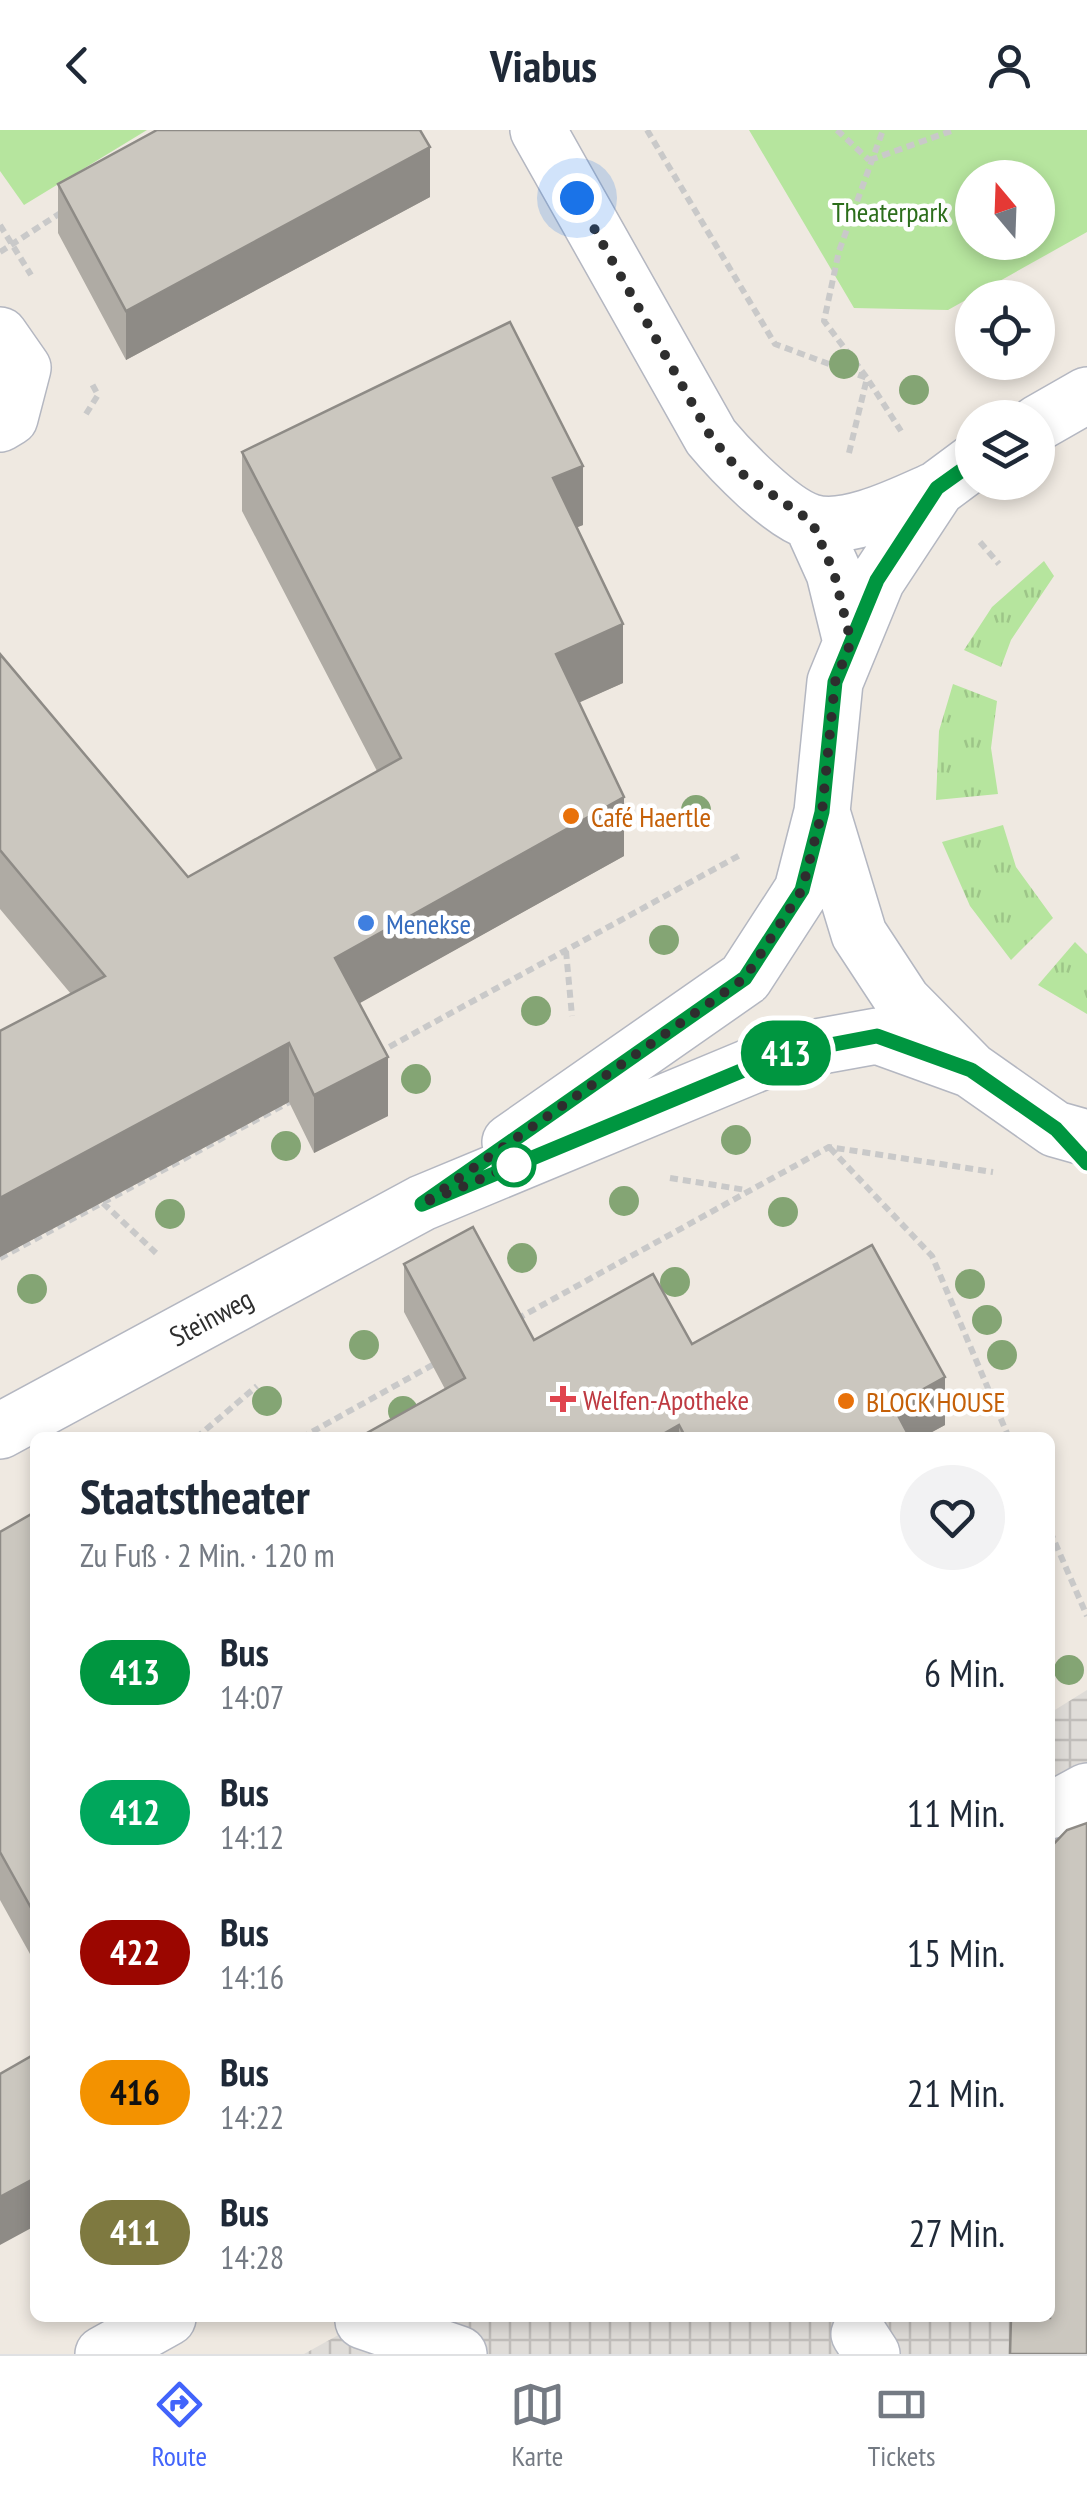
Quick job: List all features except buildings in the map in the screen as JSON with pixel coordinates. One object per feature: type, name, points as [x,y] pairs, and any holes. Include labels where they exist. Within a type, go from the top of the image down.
[{"type":"street","points":[[538,130],[711,437],[741,473],[812,522],[834,573],[851,642]]},
{"type":"street","points":[[0,424],[10,418],[11,352]]},
{"type":"street","points":[[1055,413],[1087,394]]},
{"type":"street","points":[[812,522],[870,519],[955,476]]},
{"type":"street","points":[[955,476],[877,580],[835,682],[822,812],[859,934],[904,1001],[971,1070],[1076,1143]]},
{"type":"street","name":"Steinweg","points":[[422,1204],[745,978],[802,890],[822,812]]},
{"type":"street","name":"Steinweg","points":[[0,1431],[422,1204],[782,1054],[877,1036],[971,1070]]},
{"type":"street","points":[[1055,1808],[1087,1791]]},
{"type":"street","points":[[103,2354],[161,2322]]},
{"type":"street","points":[[370,2322],[459,2354]]},
{"type":"path","points":[[648,130],[775,344],[867,378]]},
{"type":"path","points":[[836,130],[869,160]]},
{"type":"path","points":[[883,130],[839,251],[824,322],[867,378],[955,476]]},
{"type":"path","points":[[869,160],[954,130]]},
{"type":"path","points":[[0,252],[78,201]]},
{"type":"path","points":[[375,1055],[697,878]]},
{"type":"path","points":[[566,950],[573,1028]]},
{"type":"path","points":[[0,1258],[305,1093]]},
{"type":"path","points":[[829,1146],[932,1256],[1006,1432]]},
{"type":"path","points":[[508,1324],[829,1146],[998,1173]]},
{"type":"path","points":[[665,1177],[750,1190]]},
{"type":"path","points":[[102,1203],[156,1253]]},
{"type":"path","points":[[313,1432],[439,1362]]},
{"type":"path","points":[[203,1432],[258,1386]]},
{"type":"path","points":[[1055,1542],[1087,1616]]},
{"type":"green space","points":[[0,130],[147,130],[24,205],[0,171]]},
{"type":"green space","name":"Theaterpark","points":[[749,130],[1087,130],[1087,232],[1055,250],[1055,160],[955,160],[955,260],[1037,260],[1001,280],[955,280],[955,306],[948,310],[854,308]]},
{"type":"green space","points":[[1044,561],[1054,576],[1011,640],[1001,667],[964,650],[992,607]]},
{"type":"green space","points":[[953,684],[997,701],[991,748],[998,794],[936,800],[939,731]]},
{"type":"green space","points":[[1003,825],[1016,867],[1053,918],[1011,960],[970,906],[942,842]]},
{"type":"green space","points":[[1075,942],[1087,954],[1087,1014],[1038,985]]},
{"type":"shaded area","points":[[1087,1690],[1087,1885],[1055,1906],[1055,1710]]},
{"type":"shaded area","points":[[362,2322],[1013,2322],[1012,2354],[304,2354]]},
{"type":"bus line","name":"413","points":[[955,475],[937,488],[877,580],[835,682],[822,812],[802,890],[745,978],[422,1204],[782,1054],[877,1036],[971,1070],[1056,1129],[1087,1163]]},
{"type":"place","name":"Café Haertle","points":[[571,816]]},
{"type":"place","name":"Menekse","points":[[366,923]]},
{"type":"place","name":"Welfen-Apotheke","points":[[563,1399]]},
{"type":"place","name":"BLOCK HOUSE","points":[[846,1401]]},
{"type":"route","points":[[514,1165],[530,1158],[422,1204],[745,978],[802,890],[822,812],[835,682],[851,642],[834,573],[812,522],[741,473],[711,437],[577,198]]}]
